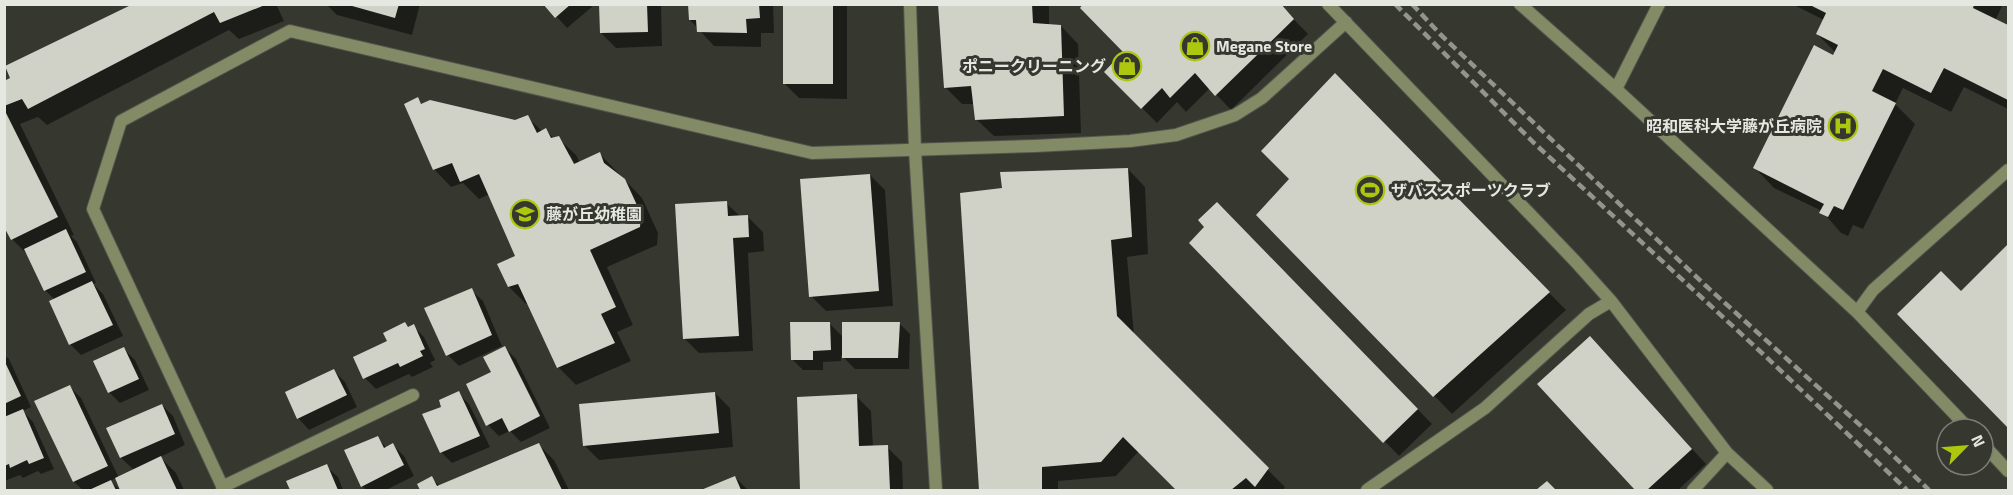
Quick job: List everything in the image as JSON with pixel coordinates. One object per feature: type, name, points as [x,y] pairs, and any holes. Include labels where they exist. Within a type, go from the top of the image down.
[{"type":"street","points":[[910,4],[915,150],[936,490]]},
{"type":"street","points":[[1328,4],[1611,301],[1727,453],[1767,490]]},
{"type":"street","points":[[1520,4],[1616,89],[1857,312],[1958,417]]},
{"type":"street","points":[[1616,89],[1659,4]]},
{"type":"street","points":[[413,395],[223,489],[93,209],[121,121],[290,31],[812,153],[1130,141],[1176,135],[1235,115],[1262,99],[1346,22]]},
{"type":"street","points":[[1857,312],[1874,290],[2008,170]]},
{"type":"street","points":[[1367,490],[1485,408],[1589,314],[1611,301]]},
{"type":"street","points":[[1693,490],[1727,453]]},
{"type":"street","points":[[1995,457],[2008,471]]},
{"type":"building","points":[[133,4],[265,5],[220,23],[214,12],[28,109],[22,99],[4,106],[4,81],[10,78],[5,66]]},
{"type":"building","points":[[345,4],[399,4],[395,18]]},
{"type":"building","points":[[543,4],[571,4],[555,18]]},
{"type":"building","points":[[599,4],[647,4],[648,32],[600,33]]},
{"type":"building","points":[[688,4],[759,4],[760,18],[746,19],[747,33],[697,32],[696,20],[689,20]]},
{"type":"building","points":[[783,4],[833,4],[833,84],[783,84]]},
{"type":"building","points":[[938,4],[1032,4],[1033,23],[1061,25],[1064,116],[975,120],[971,86],[944,88]]},
{"type":"building","points":[[1083,4],[1281,4],[1294,19],[1215,96],[1195,73],[1170,98],[1162,88],[1141,109],[1104,72],[1123,52],[1080,8]]},
{"type":"building","points":[[1810,5],[1974,5],[1973,8],[2008,25],[2008,100],[1944,68],[1931,93],[1883,69],[1872,91],[1896,103],[1843,210],[1834,206],[1828,217],[1819,213],[1824,204],[1753,168],[1814,45],[1833,55],[1838,45],[1816,34],[1826,13]]},
{"type":"building","points":[[1335,73],[1550,292],[1433,397],[1256,215],[1289,179],[1261,151]]},
{"type":"building","points":[[418,97],[421,104],[430,100],[515,120],[528,115],[537,133],[546,128],[551,138],[559,136],[574,164],[600,152],[604,163],[625,179],[641,214],[640,227],[590,250],[616,307],[601,314],[615,343],[557,368],[518,284],[508,287],[497,264],[515,256],[479,174],[460,182],[452,163],[433,170],[404,104]]},
{"type":"building","points":[[4,109],[58,217],[11,240],[4,227]]},
{"type":"building","points":[[1128,168],[1132,237],[1111,240],[1117,316],[1269,468],[1255,487],[1246,478],[1231,490],[1176,490],[1123,437],[1101,462],[1042,467],[1042,490],[979,490],[960,193],[1002,188],[1000,172]]},
{"type":"building","points":[[870,174],[879,291],[809,297],[800,179]]},
{"type":"building","points":[[727,201],[728,216],[748,215],[749,237],[733,238],[739,336],[683,339],[675,204]]},
{"type":"building","points":[[1217,202],[1418,409],[1383,443],[1189,243],[1204,227],[1198,220]]},
{"type":"building","points":[[66,229],[86,272],[44,291],[24,249]]},
{"type":"building","points":[[2008,244],[2008,428],[1897,314],[1941,271],[1961,291]]},
{"type":"building","points":[[92,281],[113,325],[69,345],[49,301]]},
{"type":"building","points":[[472,288],[492,335],[446,356],[424,308]]},
{"type":"building","points":[[405,322],[408,327],[414,324],[425,349],[420,351],[423,356],[400,367],[398,363],[363,379],[353,357],[387,341],[383,333]]},
{"type":"building","points":[[790,322],[830,322],[831,350],[813,351],[813,360],[791,360]]},
{"type":"building","points":[[842,322],[900,322],[898,358],[842,358]]},
{"type":"building","points":[[1590,336],[1692,449],[1647,490],[1635,490],[1537,384]]},
{"type":"building","points":[[505,346],[540,416],[509,432],[502,418],[486,426],[466,384],[491,372],[483,357]]},
{"type":"building","points":[[124,347],[139,379],[108,393],[93,361]]},
{"type":"building","points":[[4,360],[21,396],[4,404]]},
{"type":"building","points":[[334,369],[347,395],[297,419],[285,392]]},
{"type":"building","points":[[70,385],[108,466],[73,482],[34,401]]},
{"type":"building","points":[[459,391],[480,436],[440,453],[422,414],[441,407],[439,400]]},
{"type":"building","points":[[715,392],[719,433],[583,446],[579,404]]},
{"type":"building","points":[[857,394],[859,446],[888,445],[890,490],[800,490],[797,397]]},
{"type":"building","points":[[162,404],[175,434],[120,458],[106,428]]},
{"type":"building","points":[[23,409],[44,458],[29,464],[27,460],[10,468],[9,464],[4,466],[4,417]]},
{"type":"building","points":[[378,436],[384,448],[393,443],[404,465],[361,487],[344,450]]},
{"type":"building","points":[[539,443],[562,490],[420,490],[417,484],[432,476],[437,486]]},
{"type":"building","points":[[161,456],[177,490],[120,490],[115,478]]},
{"type":"building","points":[[327,464],[338,490],[290,490],[286,481]]},
{"type":"building","points":[[735,476],[741,490],[701,490]]},
{"type":"building","points":[[111,480],[116,490],[89,490]]},
{"type":"building","points":[[1547,481],[1556,490],[1536,490]]},
{"type":"railway","points":[[1395,4],[1534,143],[1907,490]]},
{"type":"railway","points":[[1412,4],[1440,34],[1705,285],[1929,490]]},
{"type":"place","name":"Megane Store","points":[[1195,46]]},
{"type":"place","name":"ポニークリーニング","points":[[1127,66]]},
{"type":"place","name":"昭和医科大学藤が丘病院","points":[[1843,126]]},
{"type":"place","name":"ザバススポーツクラブ","points":[[1370,190]]},
{"type":"place","name":"藤が丘幼稚園","points":[[525,214]]}]
